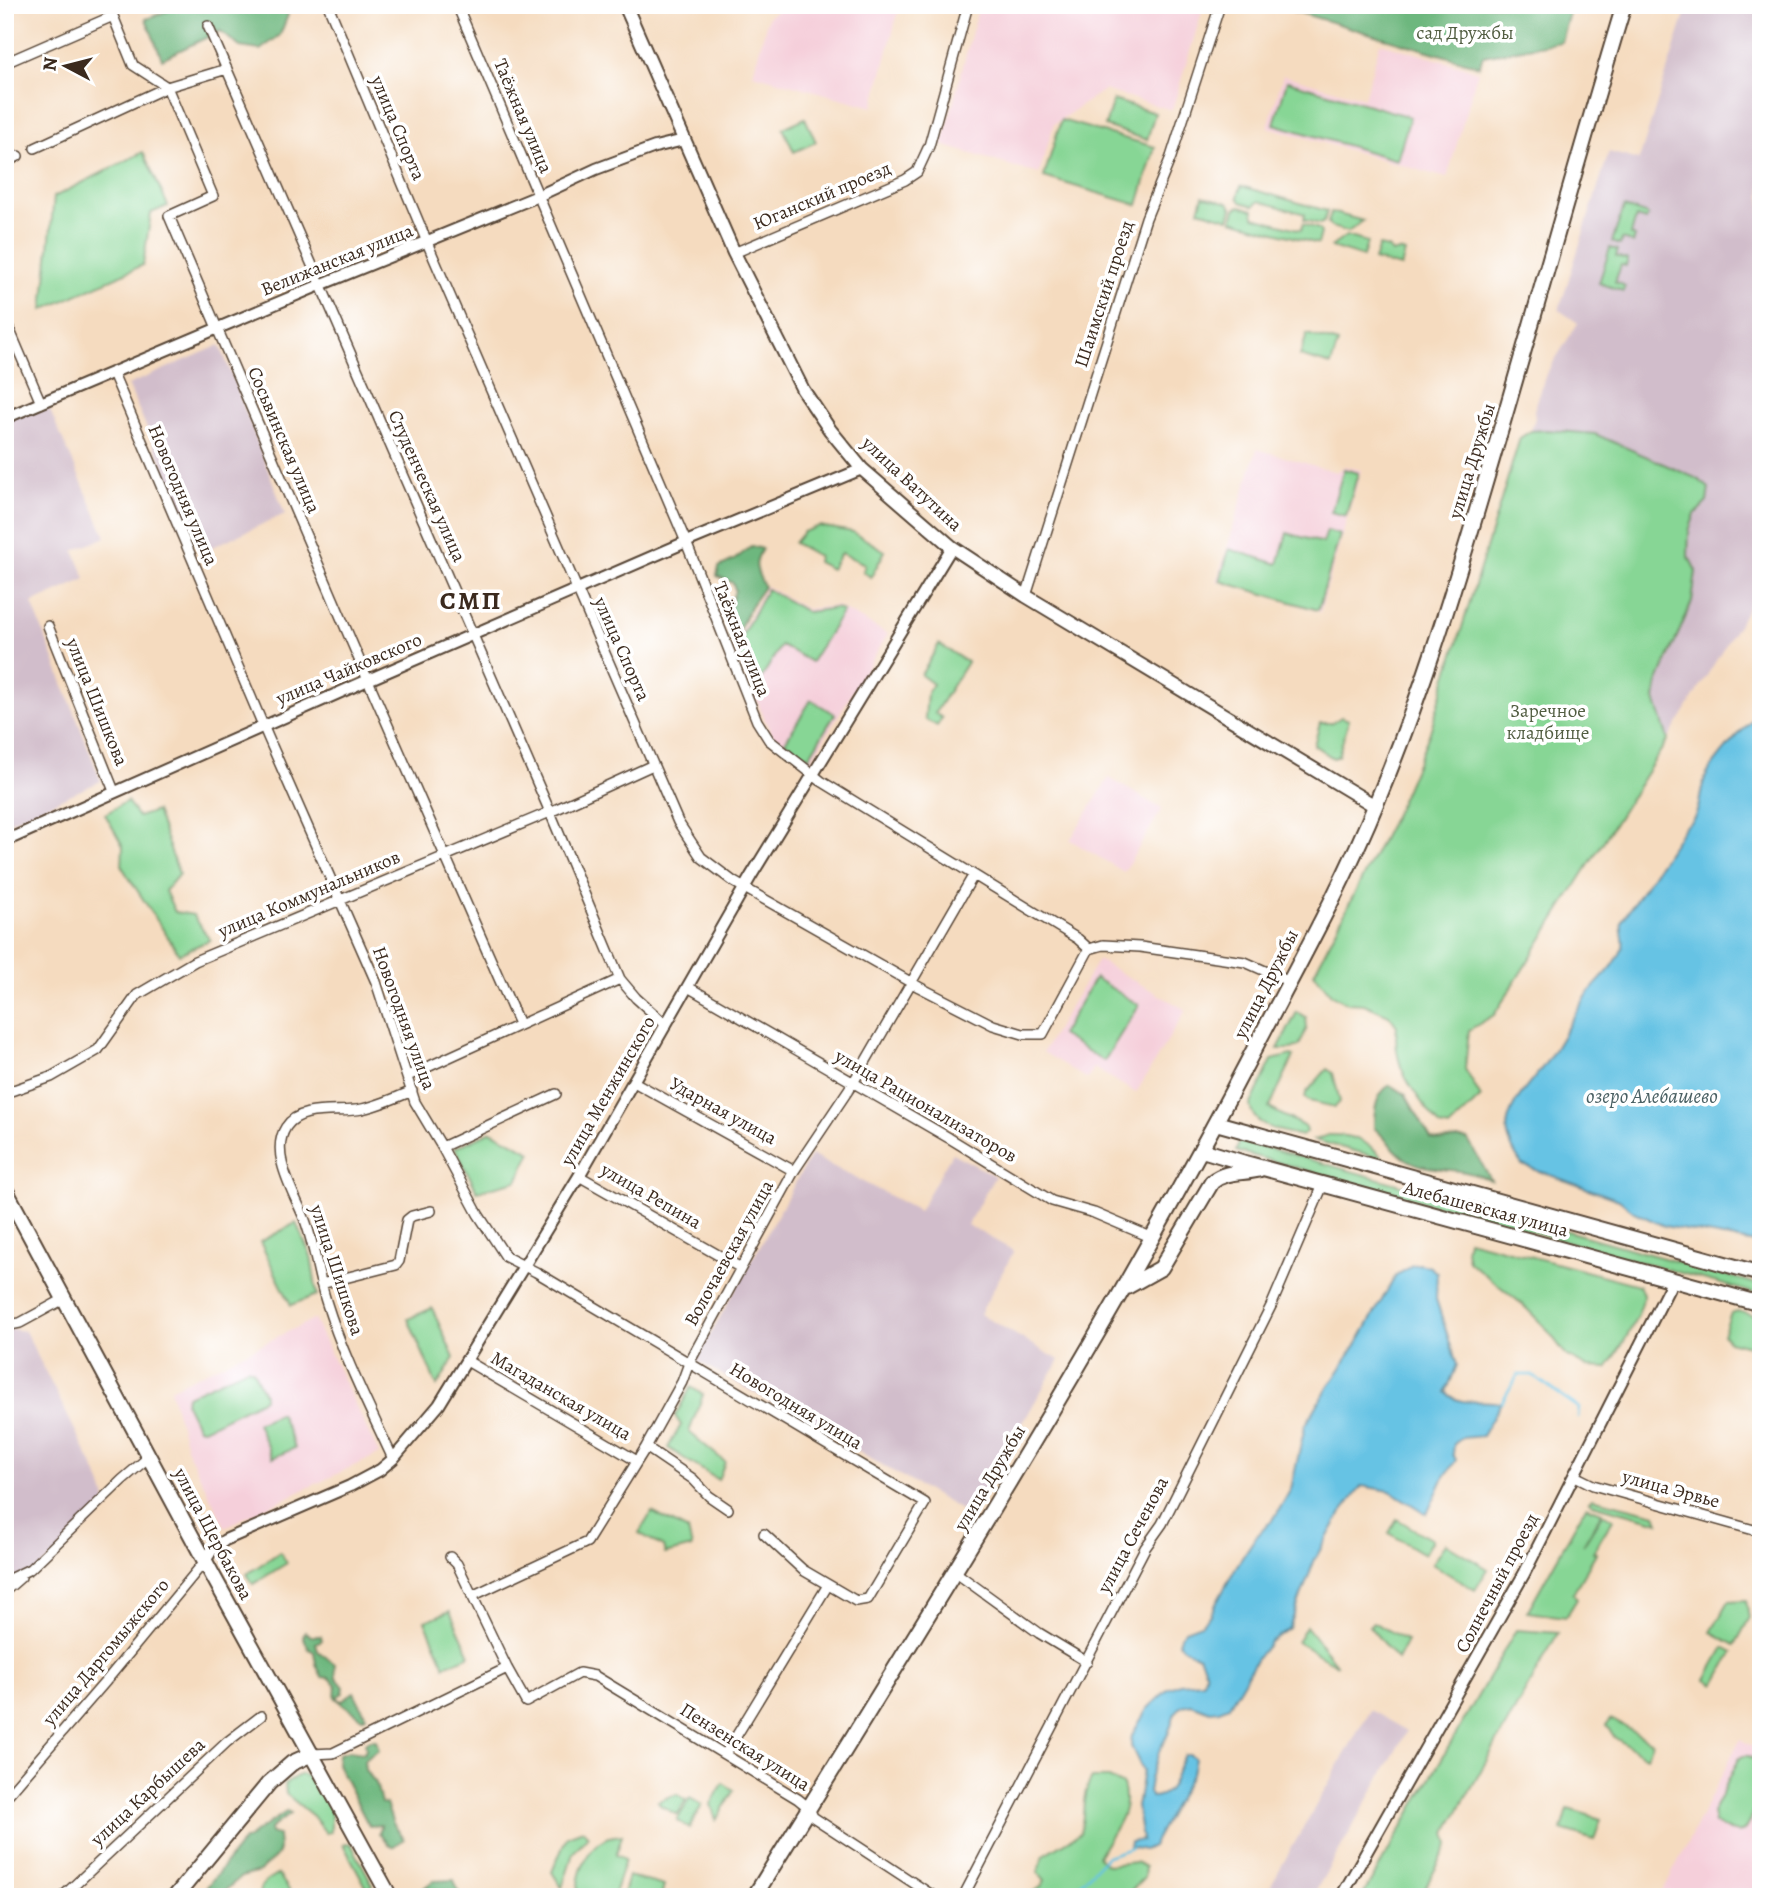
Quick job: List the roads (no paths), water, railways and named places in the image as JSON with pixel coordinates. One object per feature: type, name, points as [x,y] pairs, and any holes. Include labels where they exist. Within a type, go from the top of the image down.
[{"type":"main road","name":"улица Ватутина","points":[[625,5],[734,253],[803,390],[830,430],[862,469],[952,547],[1026,596],[1376,806]]},
{"type":"main road","name":"улица Дружбы","points":[[754,1897],[955,1572],[1126,1287],[1290,982],[1376,806],[1408,726],[1455,581],[1532,328],[1624,5]]},
{"type":"main road","name":"Алебашевская улица","points":[[1216,1123],[1761,1274]]},
{"type":"main road","name":"Алебашевская улица","points":[[1202,1150],[1761,1304]]},
{"type":"main road","points":[[1126,1287],[1161,1268],[1212,1182],[1229,1173],[1263,1168]]},
{"type":"main road","name":"улица Щербакова","points":[[5,1189],[390,1897]]},
{"type":"main road","points":[[175,1897],[269,1783],[292,1763],[312,1754]]},
{"type":"street","name":"улица Спорта","points":[[328,5],[576,590],[678,822],[701,857],[745,888],[912,982],[993,1025],[1023,1034],[1043,1034],[1089,949]]},
{"type":"street","name":"Таёжная улица","points":[[457,5],[686,542],[757,720],[769,740],[813,774],[1078,939],[1089,949]]},
{"type":"street","name":"Юганский проезд","points":[[734,253],[905,180],[917,172],[929,146],[968,5]]},
{"type":"street","name":"Шаимский проезд","points":[[1026,596],[1146,218],[1180,131],[1220,5]]},
{"type":"street","points":[[5,63],[113,16],[133,65],[167,87]]},
{"type":"street","name":"Студенческая улица","points":[[208,26],[621,979],[636,998],[666,1025]]},
{"type":"street","points":[[35,148],[167,87],[227,69]]},
{"type":"street","name":"Сосьвинская улица","points":[[167,87],[214,196],[169,216],[519,1024]]},
{"type":"street","name":"Велижанская улица","points":[[5,418],[320,285],[427,243],[596,169],[655,147],[684,140]]},
{"type":"street","points":[[5,163],[18,156]]},
{"type":"street","points":[[5,319],[41,403]]},
{"type":"street","name":"Новогодняя улица","points":[[113,373],[376,982],[415,1102],[478,1214],[506,1257],[925,1503],[867,1599],[856,1601],[828,1585]]},
{"type":"street","name":"улица Чайковского","points":[[5,841],[263,725],[862,469]]},
{"type":"street","name":"улица Менжинского","points":[[205,1560],[212,1550],[225,1540],[351,1486],[380,1470],[393,1459],[439,1405],[579,1176],[813,774],[952,547]]},
{"type":"street","name":"улица Шишкова","points":[[48,626],[114,791]]},
{"type":"street","name":"улица Коммунальников","points":[[5,1093],[51,1076],[98,1049],[137,995],[195,961],[445,857],[653,765]]},
{"type":"street","name":"Волочаевская улица","points":[[472,1596],[587,1542],[646,1447],[794,1171],[853,1083],[973,876]]},
{"type":"street","points":[[1089,949],[1103,945],[1140,947],[1245,962],[1290,982]]},
{"type":"street","points":[[408,1076],[621,979]]},
{"type":"street","name":"улица Рационализаторов","points":[[688,987],[950,1138],[1052,1201],[1094,1213],[1153,1238]]},
{"type":"street","name":"Ударная улица","points":[[634,1082],[794,1171]]},
{"type":"street","name":"улица Шишкова","points":[[393,1459],[339,1339],[321,1284],[306,1222],[282,1168],[282,1138],[286,1126],[298,1117],[312,1113],[360,1110],[412,1091]]},
{"type":"street","points":[[442,1147],[556,1094]]},
{"type":"street","name":"улица Репина","points":[[579,1176],[741,1268]]},
{"type":"street","name":"улица Сеченова","points":[[963,1897],[1144,1548],[1162,1524],[1272,1304],[1323,1185]]},
{"type":"street","points":[[321,1284],[396,1265],[407,1220],[431,1210]]},
{"type":"street","name":"Солнечный проезд","points":[[1341,1897],[1524,1574],[1672,1280]]},
{"type":"street","points":[[5,1326],[20,1323],[64,1299]]},
{"type":"street","name":"Магаданская улица","points":[[467,1361],[637,1461]]},
{"type":"street","name":"Магаданская улица","points":[[646,1447],[693,1479],[709,1496],[727,1509]]},
{"type":"street","points":[[5,1591],[150,1456]]},
{"type":"street","name":"улица Эрвье","points":[[1574,1476],[1593,1485],[1761,1532]]},
{"type":"street","points":[[726,1754],[828,1585],[803,1570],[764,1534]]},
{"type":"street","points":[[312,1754],[333,1753],[507,1668],[457,1564],[450,1557]]},
{"type":"street","name":"улица Даргомыжского","points":[[5,1798],[205,1560]]},
{"type":"street","points":[[5,1581],[30,1569]]},
{"type":"street","points":[[955,1572],[1039,1633],[1087,1662]]},
{"type":"street","name":"Пензенская улица","points":[[507,1668],[526,1702],[579,1673],[595,1676],[798,1799],[813,1817],[935,1897]]},
{"type":"street","name":"улица Карбышева","points":[[62,1897],[227,1742],[261,1716]]},
{"type":"water","name":"озеро Алебашево","points":[[1761,711],[1761,1244],[1664,1226],[1634,1212],[1619,1200],[1522,1165],[1510,1144],[1507,1127],[1511,1112],[1520,1096],[1549,1058],[1588,994],[1620,954],[1623,947],[1622,921],[1685,826],[1695,816],[1706,776],[1725,750]]},
{"type":"water","points":[[1420,1264],[1437,1273],[1436,1299],[1457,1365],[1446,1392],[1458,1400],[1501,1403],[1482,1436],[1462,1438],[1454,1444],[1453,1454],[1456,1460],[1442,1481],[1427,1514],[1390,1491],[1362,1486],[1340,1515],[1315,1559],[1289,1628],[1270,1642],[1258,1657],[1229,1706],[1210,1711],[1191,1704],[1182,1706],[1175,1713],[1160,1749],[1148,1793],[1151,1797],[1159,1796],[1170,1788],[1185,1755],[1195,1759],[1192,1773],[1152,1846],[1144,1850],[1129,1847],[1130,1842],[1142,1840],[1137,1807],[1143,1771],[1131,1746],[1132,1735],[1147,1709],[1168,1689],[1180,1684],[1202,1682],[1205,1676],[1199,1656],[1183,1648],[1179,1643],[1180,1636],[1185,1630],[1201,1624],[1210,1615],[1255,1538],[1275,1517],[1291,1489],[1305,1426],[1395,1277],[1412,1265]]},
{"type":"waterway","points":[[1501,1403],[1518,1375],[1532,1375],[1579,1408],[1578,1418]]},
{"type":"waterway","points":[[1067,1897],[1107,1856],[1131,1848]]},
{"type":"district","name":"СМП","points":[[471,600]]},
{"type":"park label","name":"сад Дружбы","points":[[1465,33]]},
{"type":"park label","name":"Заречное кладбище","points":[[1548,722]]}]
